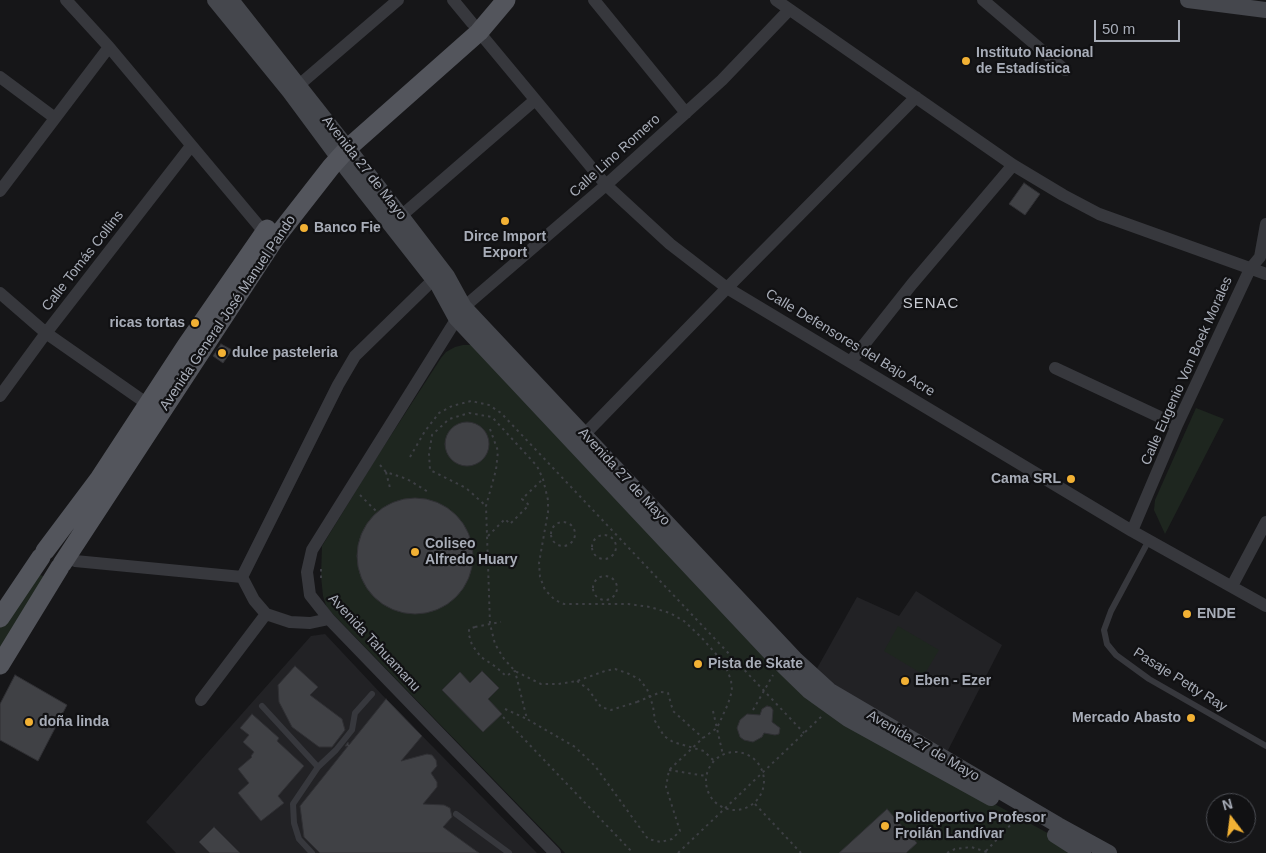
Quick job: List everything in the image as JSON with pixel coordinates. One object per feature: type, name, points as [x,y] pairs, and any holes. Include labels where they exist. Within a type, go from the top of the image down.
[{"type":"main road","name":"Avenida 27 de Mayo","points":[[215,0],[294,88]]},
{"type":"main road","name":"Avenida 27 de Mayo","points":[[231,0],[460,312],[579,440],[776,658],[809,691],[848,719],[1020,814],[1082,853]]},
{"type":"main road","name":"Avenida General José Manuel Pando","points":[[476,28],[490,0]]},
{"type":"main road","name":"Avenida General José Manuel Pando","points":[[0,618],[43,554],[99,479],[264,232],[340,148],[506,0]]},
{"type":"main road","points":[[1188,0],[1266,10]]},
{"type":"main road","name":"Avenida 27 de Mayo","points":[[340,148],[401,216],[447,276],[460,312]]},
{"type":"main road","name":"Avenida General José Manuel Pando","points":[[0,665],[63,562],[274,240],[340,148]]},
{"type":"main road","name":"Avenida 27 de Mayo","points":[[579,440],[796,660],[830,691],[1109,853]]},
{"type":"main road","points":[[43,554],[52,549],[58,551],[63,562]]},
{"type":"street","points":[[66,0],[109,47],[264,232]]},
{"type":"street","points":[[294,88],[398,0]]},
{"type":"street","name":"Calle Defensores del Bajo Acre","points":[[453,0],[606,185],[670,244],[727,288],[1132,531],[1266,606]]},
{"type":"street","points":[[594,0],[686,113]]},
{"type":"street","points":[[776,0],[1013,165],[1064,195],[1099,214],[1266,274]]},
{"type":"street","points":[[983,0],[1065,70]]},
{"type":"street","name":"Calle Lino Romero","points":[[460,312],[606,185],[722,80],[789,10]]},
{"type":"street","points":[[0,191],[109,47]]},
{"type":"street","points":[[0,77],[55,118]]},
{"type":"street","points":[[579,440],[916,97]]},
{"type":"street","points":[[401,216],[535,100]]},
{"type":"street","name":"Calle Tomás Collins","points":[[0,396],[46,333],[192,146]]},
{"type":"street","points":[[851,361],[912,284],[1013,165]]},
{"type":"street","name":"Calle Eugenio Von Boek Morales","points":[[1132,531],[1177,425],[1250,269],[1260,257],[1266,224]]},
{"type":"street","points":[[242,577],[338,385],[355,356],[434,279]]},
{"type":"street","points":[[0,293],[46,333],[148,405]]},
{"type":"street","name":"Avenida Tahuamanu","points":[[460,312],[312,550],[307,572],[310,595],[329,619],[555,853]]},
{"type":"street","points":[[1055,368],[1177,425]]},
{"type":"street","points":[[1232,586],[1266,522]]},
{"type":"street","points":[[63,562],[75,560],[242,577]]},
{"type":"street","points":[[242,577],[254,600],[266,614],[290,622],[310,622],[329,619]]},
{"type":"street","points":[[201,700],[266,614]]},
{"type":"lane","name":"Pasaje Petty Ray","points":[[1149,540],[1111,611],[1104,630],[1107,644],[1116,655],[1149,679],[1266,746]]},
{"type":"lane","points":[[312,853],[299,839],[294,823],[293,804],[318,767],[336,750],[352,730],[355,713],[372,694]]},
{"type":"lane","points":[[262,706],[318,767]]},
{"type":"lane","points":[[456,814],[509,853]]},
{"type":"path","points":[[410,456],[425,431],[439,413],[452,406],[471,401],[489,405],[501,413],[804,733]]},
{"type":"path","points":[[486,506],[466,488],[430,470],[429,454],[432,435],[449,419],[469,413],[492,417],[536,466],[548,500],[539,563],[540,578],[545,590],[554,600],[564,604],[650,606],[684,621],[716,654],[727,670],[731,680],[732,691],[716,728],[670,770],[666,787],[680,831],[672,839],[661,842],[648,839],[641,832],[595,766],[575,746],[505,709]]},
{"type":"path","points":[[490,429],[498,451],[496,470],[486,506],[490,624],[496,644],[504,659],[515,671],[541,684],[577,681],[615,669],[639,679],[647,689],[659,730],[664,736],[673,742],[704,751],[714,761]]},
{"type":"path","points":[[376,461],[386,472],[390,488]]},
{"type":"path","points":[[386,472],[407,479],[430,493]]},
{"type":"path","points":[[487,537],[505,519],[510,524],[529,505],[522,499],[542,479]]},
{"type":"path","points":[[356,492],[377,512]]},
{"type":"path","points":[[563,522],[573,527],[575,534],[572,542],[562,546],[554,542],[551,535],[554,527],[563,522]]},
{"type":"path","points":[[544,534],[551,535]]},
{"type":"path","points":[[611,537],[616,547],[613,554],[604,558],[596,555],[592,548],[594,540],[600,536],[611,537],[615,534]]},
{"type":"path","points":[[321,568],[322,586]]},
{"type":"path","points":[[605,576],[612,579],[616,589],[614,596],[603,600],[596,596],[593,589],[595,582],[605,576]]},
{"type":"path","points":[[602,604],[603,600]]},
{"type":"path","points":[[501,622],[475,627],[469,630],[469,635],[472,645],[481,657],[506,676],[515,671]]},
{"type":"path","points":[[515,671],[527,719]]},
{"type":"path","points":[[753,710],[773,674]]},
{"type":"path","points":[[577,681],[588,689],[601,707],[611,710],[660,692],[668,693],[673,711],[703,738]]},
{"type":"path","points":[[678,853],[831,707]]},
{"type":"path","points":[[713,710],[723,755]]},
{"type":"path","points":[[503,717],[632,853]]},
{"type":"path","points":[[731,752],[747,755],[759,765],[762,772],[763,787],[761,794],[754,803],[744,809],[735,811],[724,809],[712,800],[705,785],[706,776],[714,761],[731,752]]},
{"type":"path","points":[[670,770],[706,776]]},
{"type":"path","points":[[754,803],[801,853]]},
{"type":"path","points":[[986,851],[1020,814]]},
{"type":"path","points":[[947,853],[956,849],[971,847],[990,853]]},
{"type":"shaded area","points":[[463,345],[476,345],[845,722],[1053,836],[1070,853],[565,853],[327,608],[323,596],[321,576],[322,546],[441,358],[446,352]]},
{"type":"shaded area","points":[[1196,408],[1224,419],[1165,534],[1154,510],[1155,500]]},
{"type":"shaded area","points":[[37,574],[46,577],[0,652],[0,627]]},
{"type":"shaded area","name":"Eben - Ezer","points":[[916,591],[1002,645],[945,756],[815,672],[857,597],[899,616]]},
{"type":"shaded area","points":[[898,626],[939,650],[924,675],[884,651]]},
{"type":"shaded area","points":[[325,634],[537,853],[176,853],[146,822],[311,636]]},
{"type":"building","points":[[1024,183],[1040,194],[1025,215],[1009,204]]},
{"type":"building","name":"dulce pasteleria","points":[[221,344],[232,350],[223,363],[213,356]]},
{"type":"building","points":[[467,422],[479,426],[485,432],[489,444],[485,456],[479,462],[467,466],[455,462],[449,456],[445,444],[449,432],[455,426]]},
{"type":"building","name":"Coliseo Alfredo Huary","points":[[415,498],[437,502],[456,515],[469,534],[473,556],[469,578],[456,597],[437,610],[415,614],[393,610],[374,597],[361,578],[357,556],[361,534],[374,515],[393,502]]},
{"type":"building","points":[[295,666],[318,687],[310,695],[342,719],[345,730],[332,747],[319,747],[292,727],[279,702],[278,685]]},
{"type":"building","points":[[482,671],[499,688],[488,699],[502,714],[483,732],[442,690],[460,672],[470,683]]},
{"type":"building","name":"doña linda","points":[[15,675],[67,705],[38,761],[0,740],[0,704]]},
{"type":"building","points":[[386,699],[422,736],[401,761],[427,754],[432,755],[436,760],[437,766],[431,773],[437,782],[437,787],[423,804],[444,805],[450,808],[452,817],[443,827],[479,853],[320,853],[304,837],[300,806],[348,746],[345,746],[348,742],[349,745]]},
{"type":"building","points":[[767,706],[773,710],[772,722],[780,728],[779,734],[764,733],[762,737],[753,742],[740,737],[737,728],[740,720],[747,714],[760,715],[762,709]]},
{"type":"building","points":[[252,714],[279,738],[277,741],[304,766],[278,796],[284,803],[261,821],[238,793],[249,783],[238,769],[252,757],[254,752],[243,742],[249,735],[240,728]]},
{"type":"building","name":"Polideportivo Profesor Froilán Landívar","points":[[887,809],[917,843],[906,853],[839,853]]},
{"type":"building","points":[[214,827],[240,853],[210,853],[199,842]]},
{"type":"place","name":"Instituto Nacional de Estadística","points":[[966,61]]},
{"type":"place","name":"Dirce Import Export","points":[[505,221]]},
{"type":"place","name":"Banco Fie","points":[[304,228]]},
{"type":"place","name":"ricas tortas","points":[[195,323]]},
{"type":"place","name":"dulce pasteleria","points":[[222,353]]},
{"type":"place","name":"Cama SRL","points":[[1071,479]]},
{"type":"place","name":"Coliseo Alfredo Huary","points":[[415,552]]},
{"type":"place","name":"ENDE","points":[[1187,614]]},
{"type":"place","name":"Pista de Skate","points":[[698,664]]},
{"type":"place","name":"Eben - Ezer","points":[[905,681]]},
{"type":"place","name":"Mercado Abasto","points":[[1191,718]]},
{"type":"place","name":"doña linda","points":[[29,722]]},
{"type":"place","name":"Polideportivo Profesor Froilán Landívar","points":[[885,826]]},
{"type":"district","name":"SENAC","points":[[931,304]]}]
